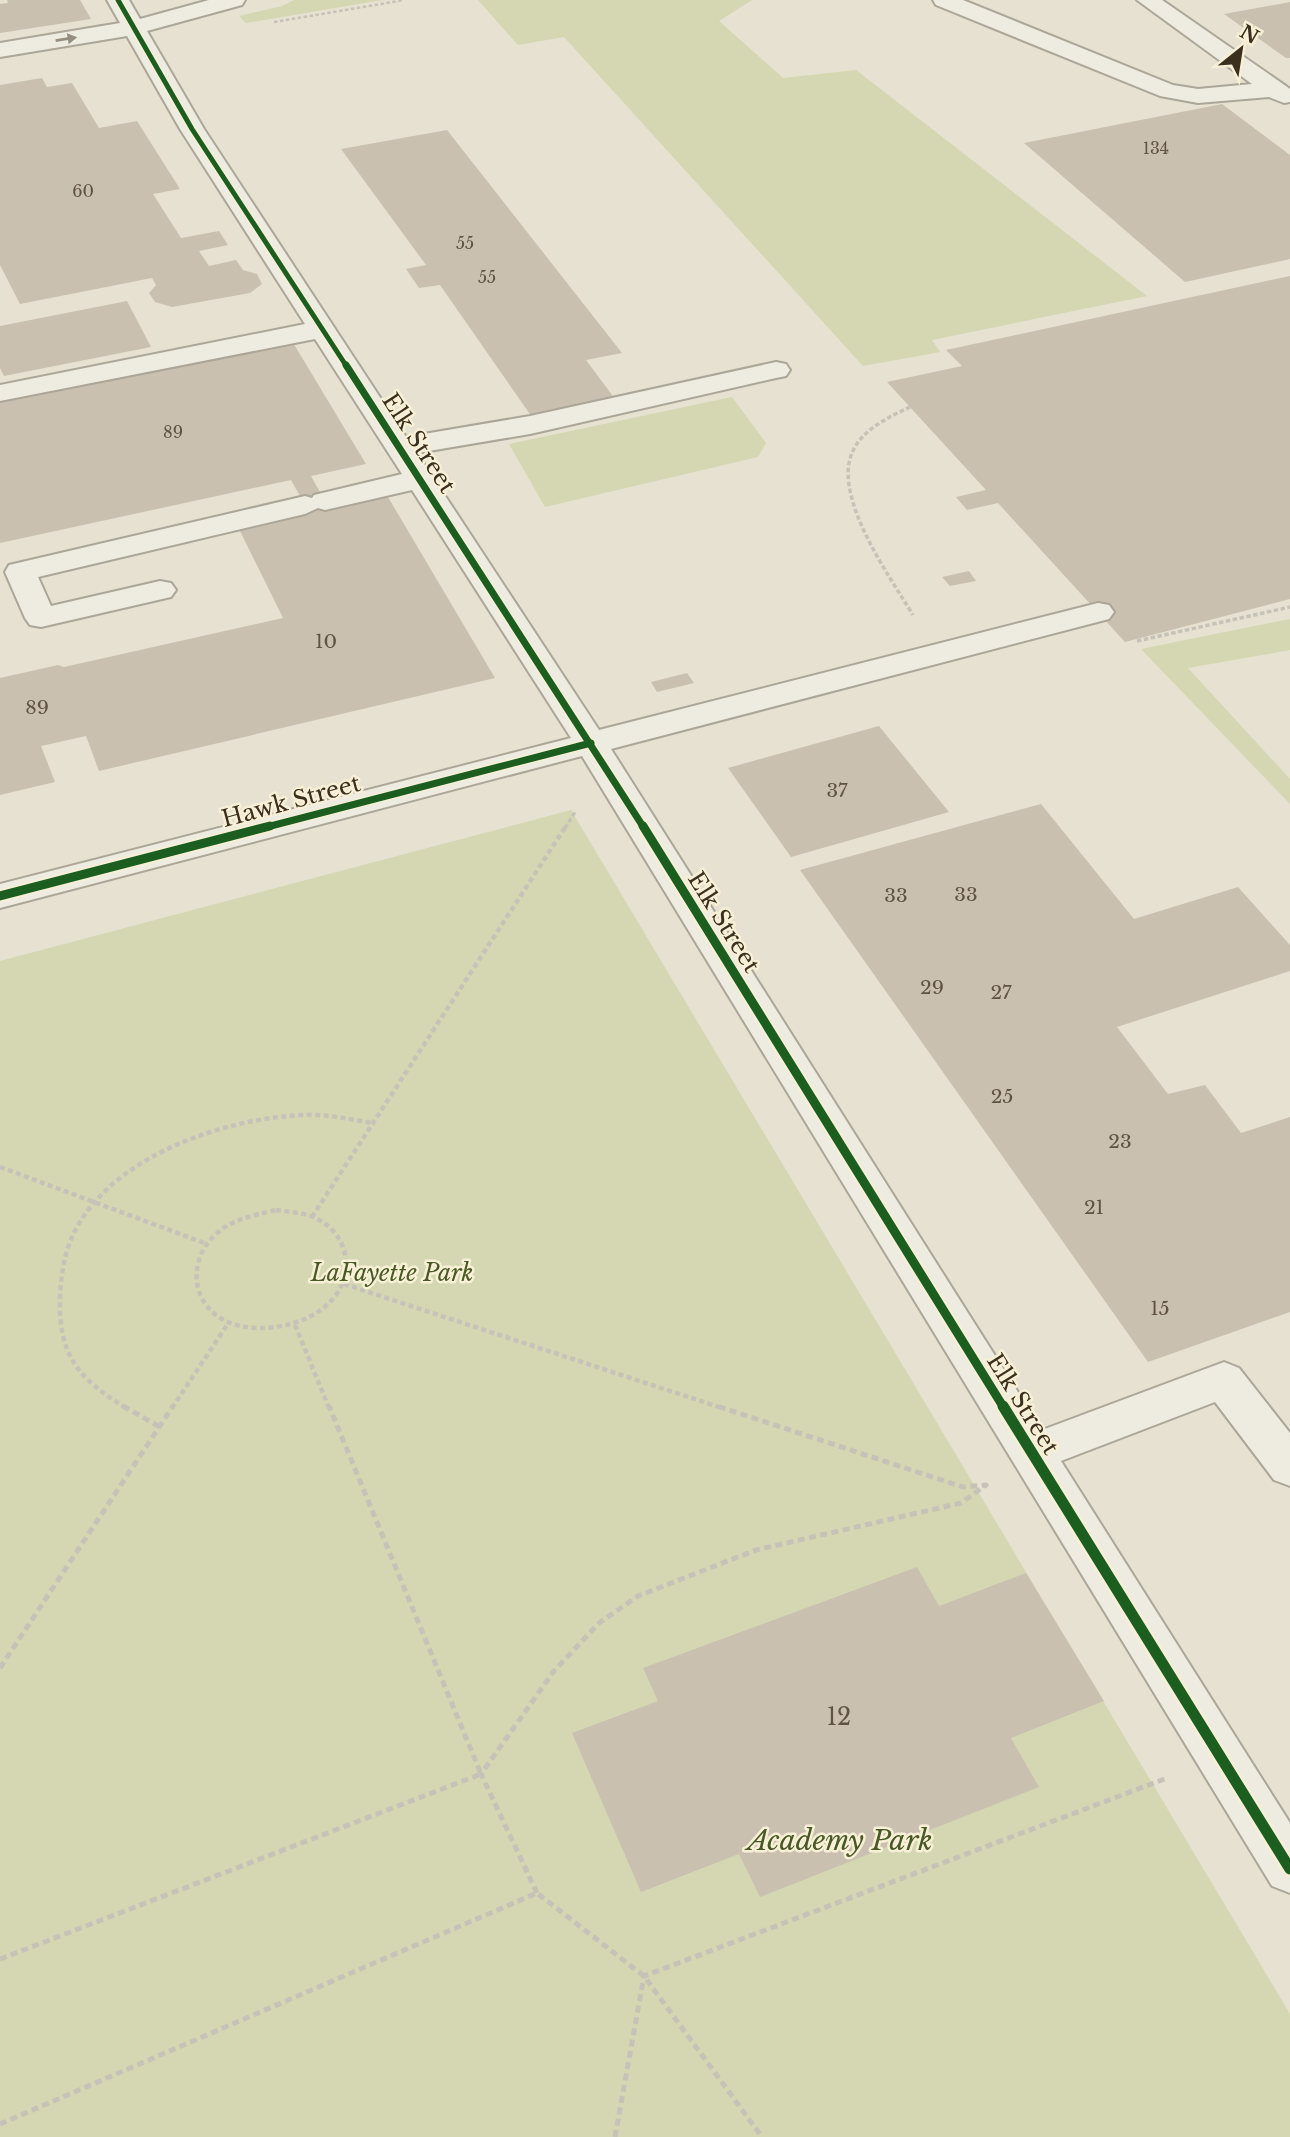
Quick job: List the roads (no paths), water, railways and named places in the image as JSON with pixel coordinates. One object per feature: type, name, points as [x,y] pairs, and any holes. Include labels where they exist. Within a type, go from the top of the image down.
[{"type":"street","points":[[0,50],[125,14],[234,0]]},
{"type":"street","points":[[944,0],[1168,91],[1198,96],[1282,95]]},
{"type":"street","points":[[1148,0],[1282,95]]},
{"type":"street","name":"Elk Street","points":[[125,14],[192,129],[591,743],[1290,1869]]},
{"type":"street","points":[[0,393],[321,329]]},
{"type":"street","points":[[398,447],[530,425],[776,370]]},
{"type":"street","points":[[160,590],[41,618],[20,572],[419,479]]},
{"type":"street","name":"Hawk Street","points":[[0,897],[1094,613]]},
{"type":"street","points":[[1031,1453],[1224,1380],[1290,1467]]},
{"type":"park label","name":"LaFayette Park","points":[[392,1273]]},
{"type":"park label","name":"Academy Park","points":[[840,1840]]}]
